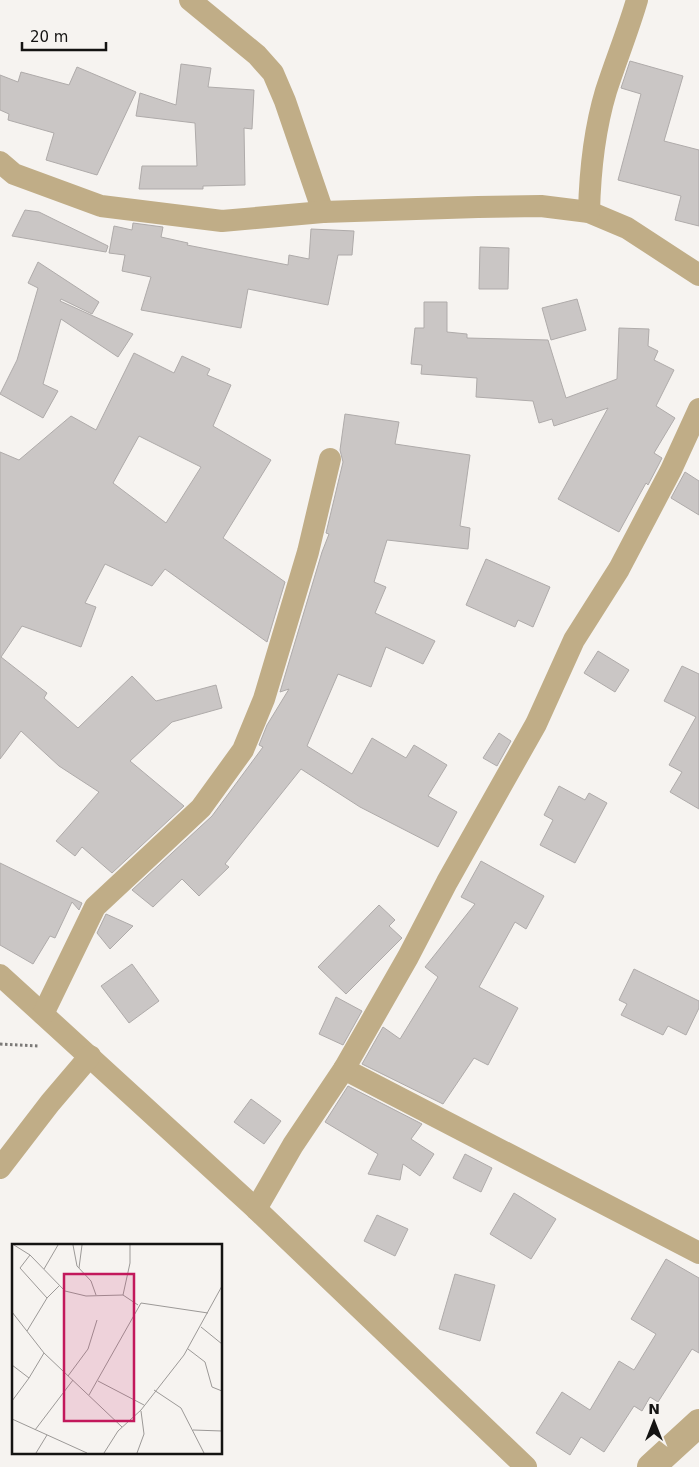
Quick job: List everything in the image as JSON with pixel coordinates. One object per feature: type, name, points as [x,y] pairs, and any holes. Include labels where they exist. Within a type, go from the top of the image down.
[{"type":"street","points":[[190,0],[257,55],[273,73],[285,101],[323,212]]},
{"type":"street","points":[[589,212],[590,169],[596,130],[606,92],[637,0]]},
{"type":"street","points":[[0,162],[14,174],[101,206],[222,221],[323,212],[541,206],[589,212],[626,228],[699,275]]},
{"type":"street","points":[[256,1209],[293,1144],[344,1069],[536,724],[574,640],[619,569],[671,470],[699,409]]},
{"type":"street","points":[[43,1014],[95,907],[201,808],[243,750],[264,699],[308,552],[330,459]]},
{"type":"street","points":[[0,975],[256,1209],[526,1467]]},
{"type":"street","points":[[0,1168],[50,1103],[90,1056]]},
{"type":"street","points":[[344,1069],[699,1253]]},
{"type":"street","points":[[651,1467],[699,1423]]},
{"type":"building","points":[[630,61],[683,76],[664,141],[699,150],[699,226],[675,220],[681,196],[618,180],[641,94],[621,88]]},
{"type":"building","points":[[181,64],[211,68],[208,87],[254,90],[252,129],[244,128],[245,185],[203,186],[203,189],[139,189],[142,166],[197,166],[195,123],[136,116],[140,93],[176,105]]},
{"type":"building","points":[[77,67],[136,92],[97,175],[46,160],[54,133],[8,120],[9,114],[0,110],[0,75],[18,82],[21,72],[69,85]]},
{"type":"building","points":[[25,210],[39,212],[108,246],[106,252],[12,236]]},
{"type":"building","points":[[133,223],[163,227],[161,237],[188,243],[187,245],[288,265],[289,255],[309,259],[311,229],[354,231],[352,255],[338,255],[328,305],[248,289],[241,328],[141,310],[151,277],[122,271],[125,255],[109,253],[114,226],[132,230]]},
{"type":"building","points":[[480,247],[509,248],[508,289],[479,289]]},
{"type":"building","points":[[38,262],[99,302],[92,314],[61,299],[60,301],[133,334],[118,357],[61,319],[43,384],[58,391],[43,418],[0,394],[17,360],[38,288],[28,283]]},
{"type":"building","points":[[577,299],[586,330],[551,340],[542,308]]},
{"type":"building","points":[[424,302],[447,302],[447,332],[467,334],[467,338],[548,340],[566,398],[617,379],[619,328],[649,329],[648,346],[658,351],[654,360],[674,370],[656,406],[675,418],[654,453],[662,458],[619,532],[558,499],[608,408],[554,426],[552,419],[539,423],[533,401],[476,397],[477,378],[421,374],[422,365],[411,364],[415,328],[424,328]]},
{"type":"building","points":[[134,353],[174,373],[182,356],[210,369],[207,375],[231,385],[213,426],[271,460],[223,538],[285,582],[267,642],[165,569],[152,586],[105,564],[85,603],[96,607],[81,647],[22,626],[1,657],[47,693],[44,698],[78,728],[132,676],[156,701],[216,685],[222,708],[172,722],[130,761],[184,806],[112,873],[82,847],[75,856],[56,841],[99,792],[59,766],[21,731],[0,759],[0,452],[19,460],[71,416],[96,430]],"holes":[[[139,436],[201,467],[166,523],[113,483]]]},
{"type":"building","points":[[345,414],[399,422],[395,444],[470,455],[460,526],[470,528],[468,549],[387,540],[374,582],[386,587],[375,613],[435,641],[423,664],[386,647],[371,687],[338,674],[307,746],[352,774],[372,738],[406,758],[414,745],[447,765],[428,796],[457,812],[438,847],[360,807],[301,769],[225,864],[229,867],[199,896],[182,879],[153,907],[132,890],[212,816],[263,747],[259,745],[267,725],[289,689],[280,692],[329,534],[326,533],[343,462],[340,450]]},
{"type":"building","points":[[685,472],[699,481],[699,515],[671,498]]},
{"type":"building","points":[[486,559],[550,587],[533,627],[518,620],[515,627],[466,605]]},
{"type":"building","points":[[598,651],[629,670],[615,692],[584,673]]},
{"type":"building","points":[[682,666],[699,674],[699,809],[670,792],[682,772],[669,765],[696,717],[664,701]]},
{"type":"building","points":[[499,733],[511,741],[497,766],[483,758]]},
{"type":"building","points":[[559,786],[585,800],[589,793],[607,803],[575,863],[540,845],[553,820],[544,815]]},
{"type":"building","points":[[481,861],[544,896],[526,929],[515,922],[479,987],[518,1008],[488,1065],[474,1058],[443,1104],[362,1064],[383,1027],[400,1039],[438,977],[425,967],[475,904],[461,897]]},
{"type":"building","points":[[0,863],[82,903],[79,910],[72,902],[55,938],[50,936],[33,964],[0,945]]},
{"type":"building","points":[[379,905],[395,920],[389,926],[402,938],[346,994],[318,967]]},
{"type":"building","points":[[106,914],[133,926],[110,949],[97,933]]},
{"type":"building","points":[[132,964],[159,1001],[129,1023],[101,986]]},
{"type":"building","points":[[634,969],[699,1001],[699,1008],[686,1035],[668,1026],[663,1035],[621,1015],[627,1004],[619,1000]]},
{"type":"building","points":[[336,997],[362,1011],[343,1045],[319,1034]]},
{"type":"building","points":[[348,1086],[422,1124],[411,1139],[434,1154],[420,1176],[403,1164],[400,1180],[368,1174],[378,1154],[325,1122]]},
{"type":"building","points":[[251,1099],[281,1121],[264,1144],[234,1122]]},
{"type":"building","points":[[465,1154],[492,1168],[481,1192],[453,1178]]},
{"type":"building","points":[[514,1193],[556,1219],[531,1259],[490,1234]]},
{"type":"building","points":[[377,1215],[408,1229],[395,1256],[364,1241]]},
{"type":"building","points":[[666,1259],[699,1278],[699,1353],[692,1349],[658,1402],[650,1397],[642,1411],[634,1406],[604,1452],[581,1437],[570,1455],[536,1433],[562,1392],[590,1410],[619,1361],[634,1370],[656,1334],[631,1319]]},
{"type":"building","points":[[455,1274],[495,1285],[480,1341],[439,1329]]}]
